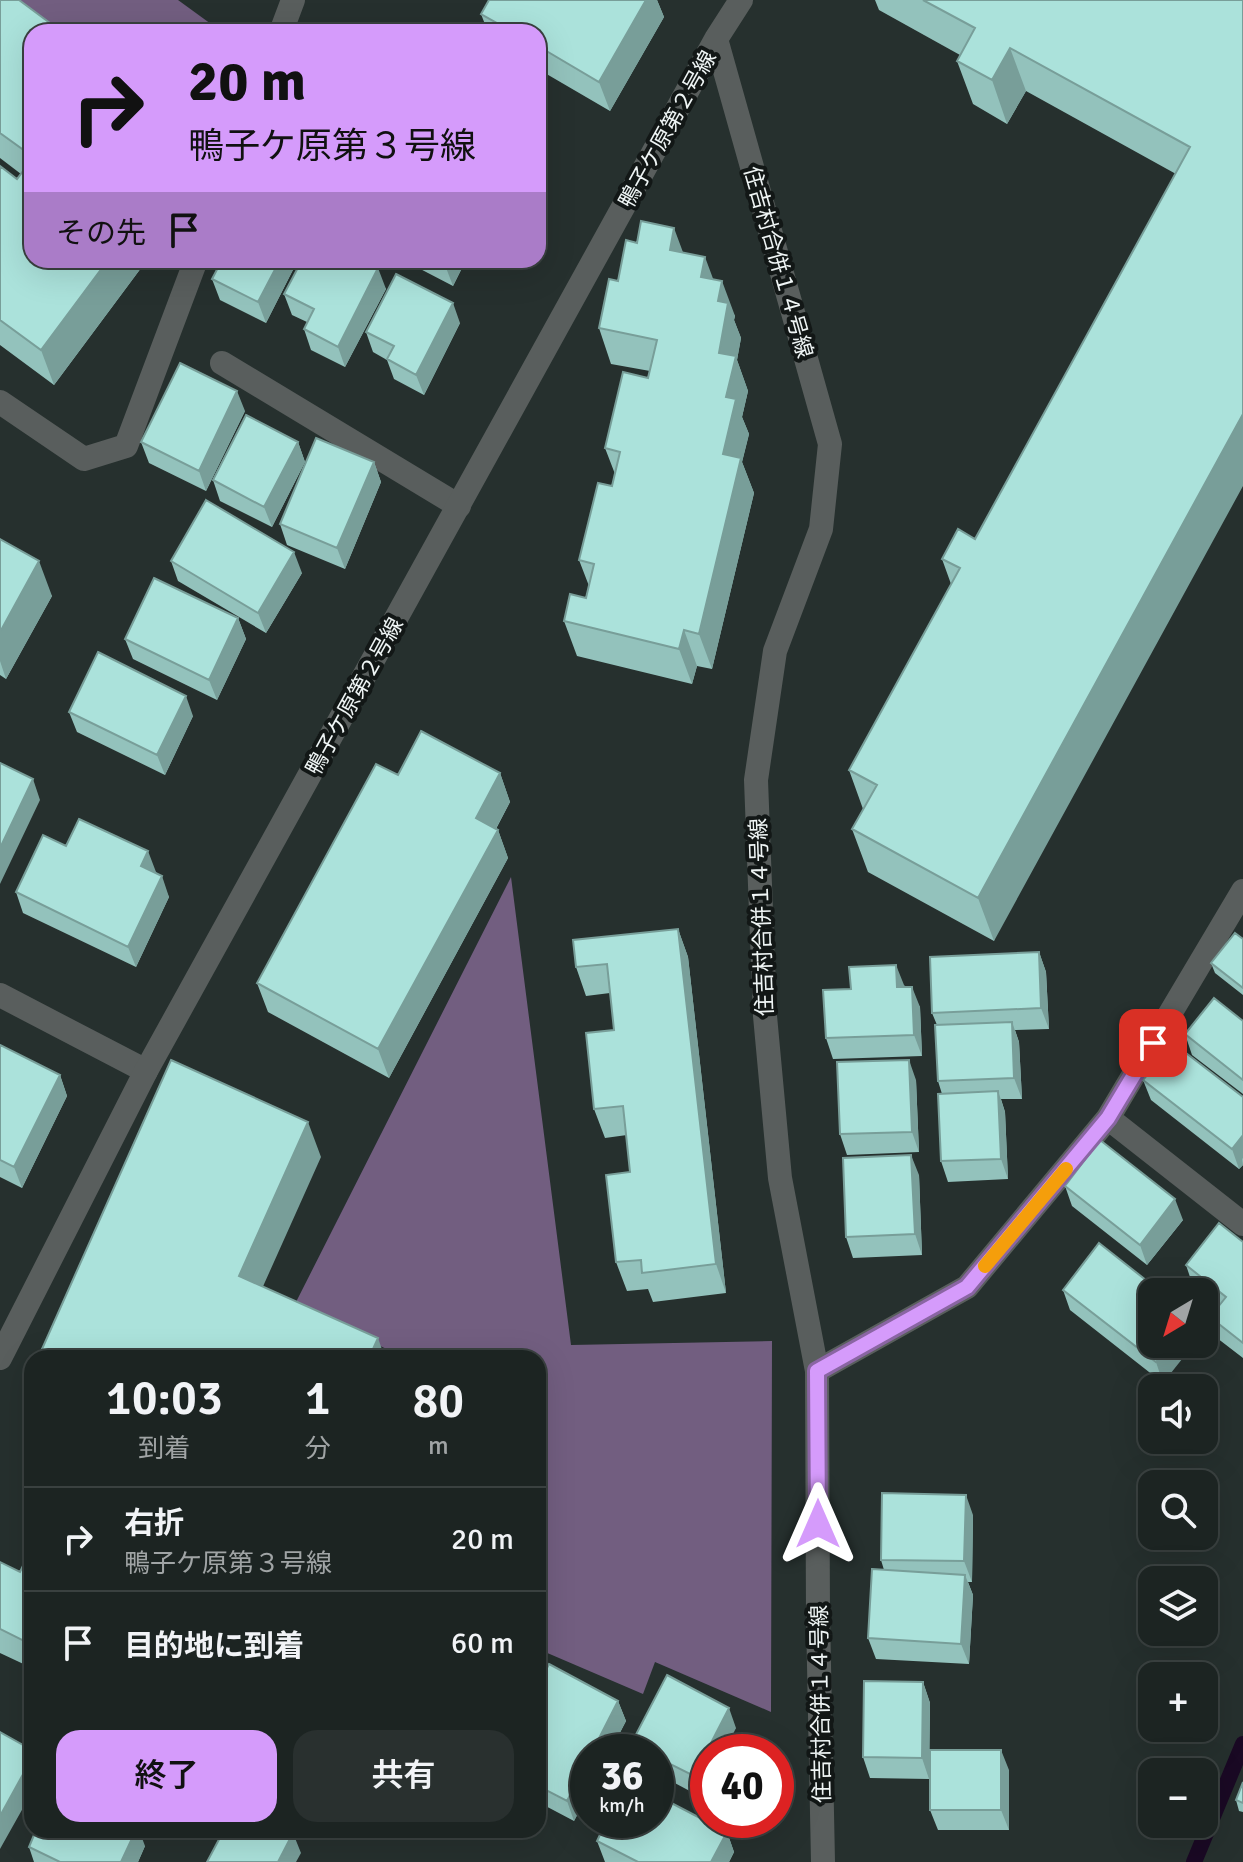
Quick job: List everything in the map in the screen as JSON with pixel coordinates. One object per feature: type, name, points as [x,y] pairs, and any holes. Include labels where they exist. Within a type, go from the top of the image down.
[{"type":"street","points":[[284,24],[293,0]]},
{"type":"street","points":[[716,39],[741,0]]},
{"type":"street","name":"鴨子ケ原第２号線","points":[[0,1358],[146,1071],[716,39]]},
{"type":"street","name":"住吉村合併１４号線","points":[[716,39],[830,444],[821,529],[775,651],[756,780],[765,1016],[780,1178],[817,1371],[823,1862]]},
{"type":"street","points":[[0,402],[84,459],[126,446],[193,268]]},
{"type":"street","points":[[222,363],[459,506]]},
{"type":"street","points":[[817,1371],[967,1287],[1108,1118],[1243,891]]},
{"type":"street","points":[[0,995],[146,1071]]},
{"type":"street","points":[[1108,1118],[1243,1224]]},
{"type":"shaded area","points":[[12,0],[178,0],[211,24],[45,24]]},
{"type":"shaded area","points":[[511,877],[571,1345],[772,1341],[771,1712],[655,1662],[643,1694],[546,1652],[546,1350],[389,1350],[294,1306]]},
{"type":"building","points":[[0,0],[19,0],[51,24],[24,24],[24,150],[0,133]]},
{"type":"building","points":[[489,0],[646,0],[599,82],[546,51],[546,24],[499,24],[481,14]]},
{"type":"building","points":[[923,0],[1243,0],[1243,414],[978,898],[852,829],[877,785],[849,770],[960,568],[942,559],[958,529],[975,539],[1190,147],[1010,48],[992,80],[957,61],[975,28]]},
{"type":"building","points":[[0,166],[17,179],[24,170],[24,268],[102,268],[41,350],[0,320]]},
{"type":"building","points":[[641,221],[674,228],[670,250],[705,257],[701,277],[722,281],[718,301],[728,303],[719,353],[736,356],[726,397],[736,399],[723,454],[741,458],[699,634],[684,630],[679,649],[564,621],[570,594],[586,598],[594,564],[579,560],[598,483],[612,486],[620,452],[605,448],[623,372],[648,378],[657,340],[599,328],[609,279],[618,281],[626,240],[637,243]]},
{"type":"building","points":[[218,268],[276,268],[258,302],[212,279]]},
{"type":"building","points":[[298,268],[378,268],[338,347],[304,329],[314,309],[284,294]]},
{"type":"building","points":[[396,274],[453,303],[416,375],[387,359],[394,346],[366,332]]},
{"type":"building","points":[[180,363],[237,391],[199,471],[141,442]]},
{"type":"building","points":[[246,415],[298,442],[264,507],[213,480]]},
{"type":"building","points":[[316,438],[374,462],[337,548],[280,524]]},
{"type":"building","points":[[206,500],[294,552],[258,613],[171,561]]},
{"type":"building","points":[[0,539],[39,561],[0,632]]},
{"type":"building","points":[[154,578],[238,618],[209,680],[125,639]]},
{"type":"building","points":[[98,652],[186,696],[157,755],[69,712]]},
{"type":"building","points":[[421,731],[500,773],[476,818],[498,830],[378,1049],[257,983],[376,764],[398,775]]},
{"type":"building","points":[[0,763],[33,779],[0,848]]},
{"type":"building","points":[[79,819],[148,851],[141,866],[162,876],[128,947],[16,892],[43,835],[66,846]]},
{"type":"building","points":[[678,929],[716,1264],[642,1273],[641,1260],[616,1262],[606,1175],[630,1172],[623,1106],[594,1109],[586,1033],[614,1030],[607,964],[576,967],[573,940]]},
{"type":"building","points":[[1235,933],[1243,939],[1243,988],[1211,963]]},
{"type":"building","points":[[1039,952],[1041,1008],[932,1013],[930,957]]},
{"type":"building","points":[[896,965],[897,987],[912,987],[914,1035],[826,1038],[823,990],[851,989],[849,967]]},
{"type":"building","points":[[1214,998],[1243,1021],[1243,1080],[1185,1034]]},
{"type":"building","points":[[1012,1022],[1014,1078],[938,1081],[935,1025]]},
{"type":"building","points":[[1173,1043],[1243,1097],[1243,1135],[1232,1149],[1143,1080]]},
{"type":"building","points":[[0,1045],[60,1075],[14,1167],[0,1160]]},
{"type":"building","points":[[171,1060],[308,1122],[239,1276],[378,1338],[373,1350],[42,1350]]},
{"type":"building","points":[[909,1060],[912,1132],[840,1134],[837,1062]]},
{"type":"building","points":[[998,1091],[1001,1159],[941,1161],[938,1094]]},
{"type":"building","points":[[1100,1140],[1175,1199],[1140,1245],[1065,1186]]},
{"type":"building","points":[[911,1155],[915,1234],[846,1237],[843,1158]]},
{"type":"building","points":[[1219,1223],[1243,1242],[1243,1343],[1218,1323],[1218,1307],[1226,1297],[1218,1291],[1218,1278],[1202,1278],[1186,1265]]},
{"type":"building","points":[[1099,1243],[1143,1278],[1138,1278],[1138,1348],[1063,1290]]},
{"type":"building","points":[[882,1493],[966,1495],[964,1561],[881,1560]]},
{"type":"building","points":[[0,1562],[20,1572],[24,1564],[24,1641],[0,1629]]},
{"type":"building","points":[[872,1569],[965,1575],[961,1644],[868,1638]]},
{"type":"building","points":[[549,1664],[618,1701],[601,1734],[570,1734],[570,1795],[567,1801],[546,1790],[546,1670]]},
{"type":"building","points":[[667,1675],[729,1708],[716,1734],[690,1734],[690,1774],[674,1766],[674,1734],[636,1734]]},
{"type":"building","points":[[864,1681],[923,1682],[922,1758],[863,1757]]},
{"type":"building","points":[[0,1732],[24,1746],[24,1772],[0,1816]]},
{"type":"building","points":[[930,1750],[1001,1750],[1001,1810],[930,1810]]},
{"type":"building","points":[[1243,1782],[1243,1803],[1236,1800]]},
{"type":"building","points":[[674,1804],[690,1813],[690,1838],[724,1838],[711,1862],[638,1862],[597,1841],[598,1838],[674,1838]]},
{"type":"building","points":[[33,1838],[132,1838],[121,1862],[60,1862],[29,1847]]},
{"type":"building","points":[[220,1838],[290,1838],[278,1862],[207,1862]]},
{"type":"waterway","points":[[1194,1862],[1243,1744]]},
{"type":"slow traffic","points":[[985,1266],[1066,1169]]},
{"type":"route","points":[[818,1524],[817,1371],[967,1287],[1108,1118],[1153,1043]]}]
